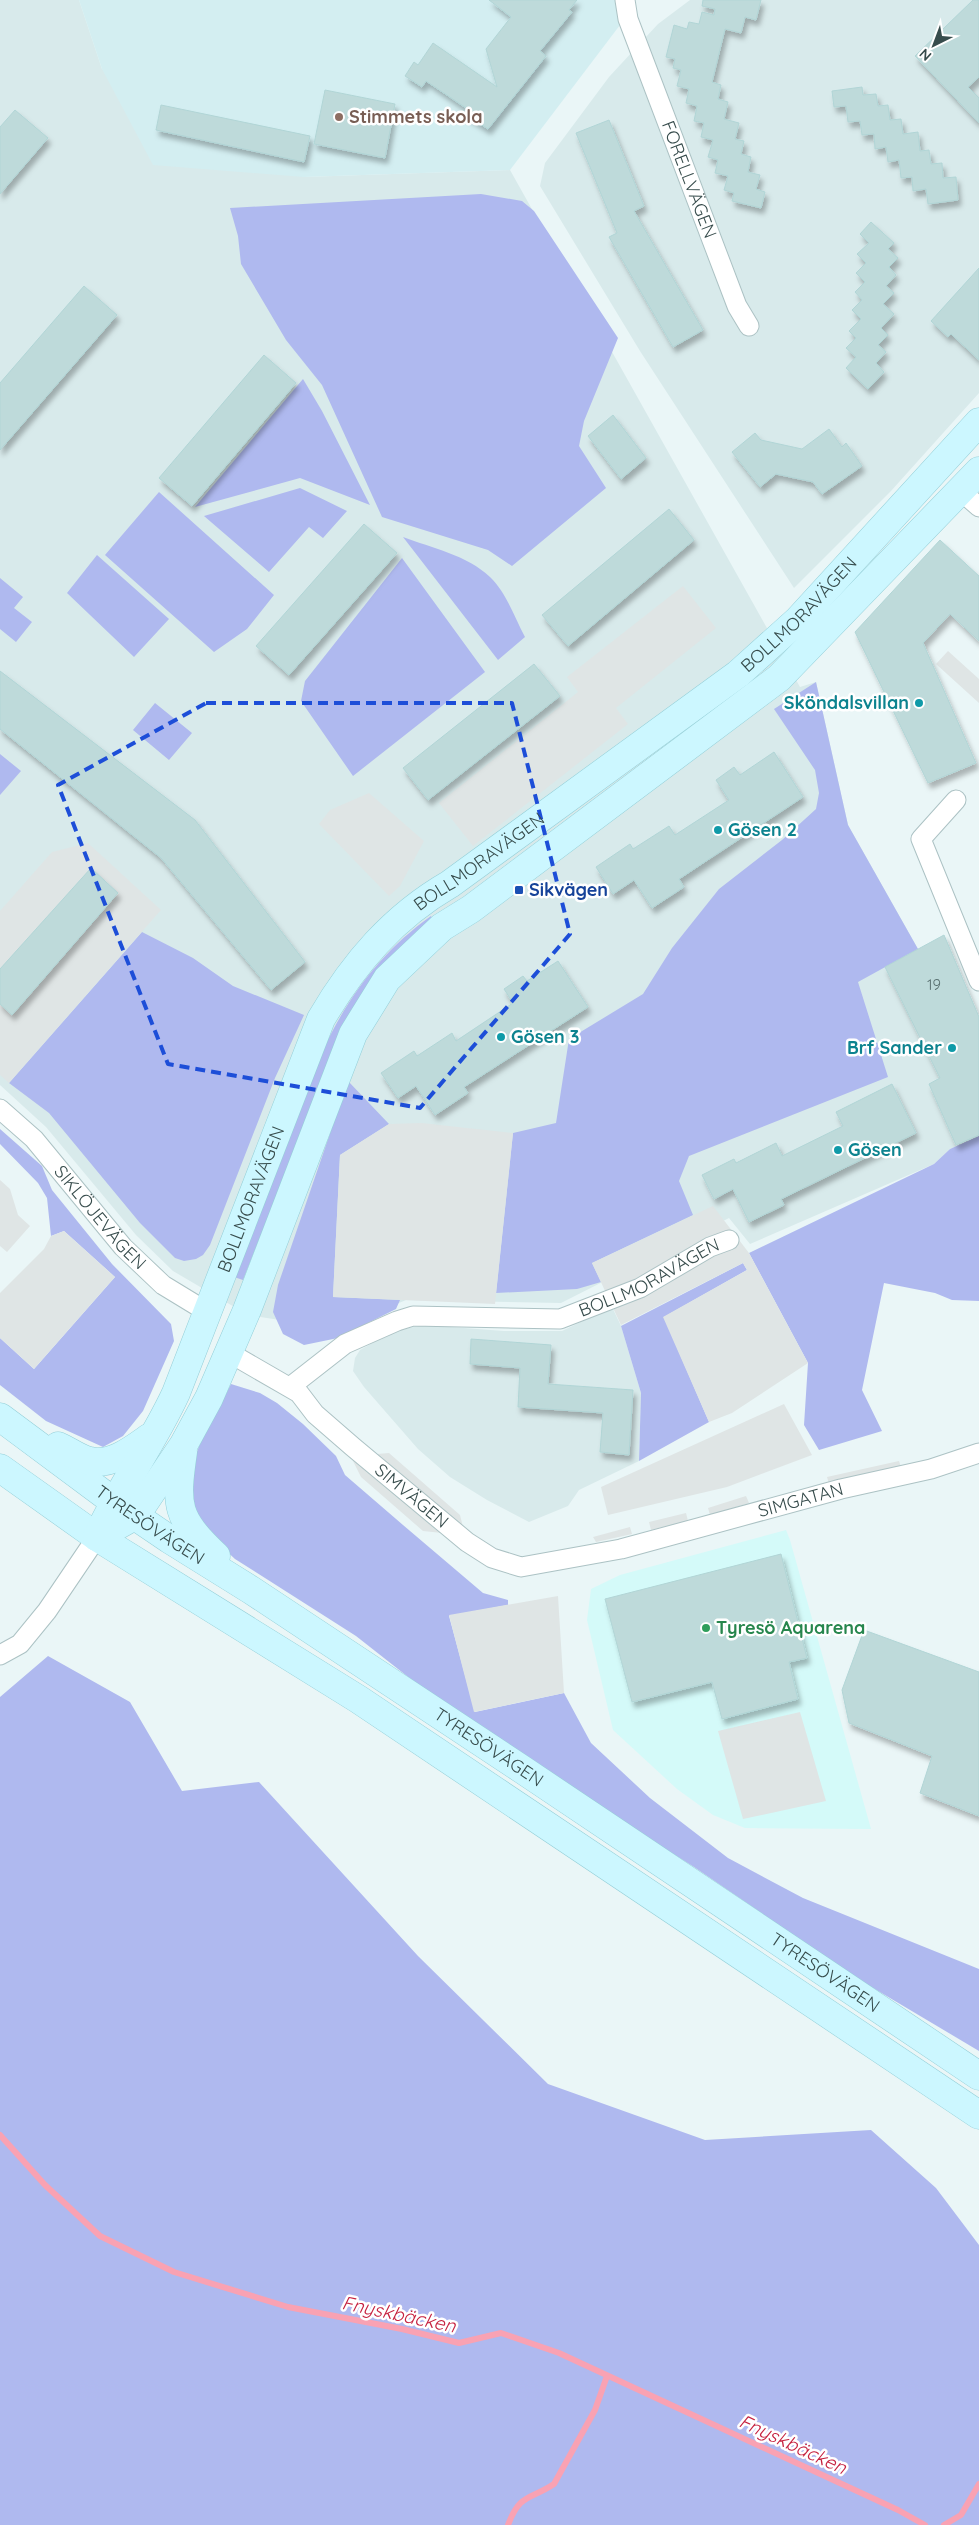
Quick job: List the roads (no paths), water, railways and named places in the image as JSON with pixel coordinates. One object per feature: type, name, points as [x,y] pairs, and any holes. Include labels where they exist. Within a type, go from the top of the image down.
[{"type":"street","name":"FORELLVÄGEN","points":[[625,0],[633,30],[737,306],[749,326]]},
{"type":"street","name":"BOLLMORAVÄGEN","points":[[97,1537],[113,1501],[159,1430],[209,1313],[321,1018],[341,985],[365,954],[423,900],[450,884],[738,674],[798,620],[979,422]]},
{"type":"street","points":[[936,468],[973,490]]},
{"type":"street","name":"BOLLMORAVÄGEN","points":[[136,1515],[184,1444],[209,1398],[247,1310],[353,1034],[387,979],[442,927],[471,909],[779,678],[973,490]]},
{"type":"street","points":[[956,800],[921,839],[979,981]]},
{"type":"street","points":[[450,884],[471,909]]},
{"type":"street","name":"SIKLÖJEVÄGEN","points":[[0,1108],[34,1139],[123,1247],[163,1285],[209,1313]]},
{"type":"street","name":"BOLLMORAVÄGEN","points":[[290,1387],[344,1344],[397,1321],[413,1316],[560,1319],[640,1288],[710,1247],[729,1240]]},
{"type":"street","points":[[209,1313],[228,1352]]},
{"type":"street","name":"SIMVÄGEN","points":[[228,1352],[299,1393],[315,1414],[353,1448],[467,1542],[492,1558],[521,1568],[622,1549]]},
{"type":"street","points":[[0,1417],[90,1461],[113,1459],[129,1452],[159,1430]]},
{"type":"street","name":"TYRESÖVÄGEN","points":[[0,1417],[113,1501],[251,1590],[979,2076]]},
{"type":"street","name":"BOLLMORAVÄGEN","points":[[184,1444],[177,1490],[182,1513],[192,1534],[251,1590]]},
{"type":"street","name":"SIMGATAN","points":[[622,1549],[841,1489],[931,1469],[979,1453]]},
{"type":"street","name":"TYRESÖVÄGEN","points":[[0,1468],[97,1537],[358,1698],[979,2115]]},
{"type":"street","points":[[0,1655],[20,1644],[47,1611],[97,1537],[136,1515]]},
{"type":"waterway","name":"Fnyskbäcken","points":[[0,2135],[45,2185],[100,2236],[174,2272],[288,2307],[402,2329],[459,2343],[501,2333],[559,2353],[898,2510],[925,2525]]},
{"type":"waterway","points":[[508,2525],[517,2507],[526,2498],[554,2484],[595,2410],[607,2376]]},
{"type":"waterway","name":"Fnyskbäcken","points":[[944,2525],[961,2515],[979,2484]]},
{"type":"place","name":"Stimmets skola","points":[[339,117]]},
{"type":"place","name":"Sköndalsvillan","points":[[919,703]]},
{"type":"place","name":"Gösen 2","points":[[718,830]]},
{"type":"place","name":"Sikvägen","points":[[519,890]]},
{"type":"place","name":"Gösen 3","points":[[501,1037]]},
{"type":"place","name":"Brf Sander","points":[[952,1048]]},
{"type":"place","name":"Gösen","points":[[838,1150]]},
{"type":"place","name":"Tyresö Aquarena","points":[[706,1628]]}]
